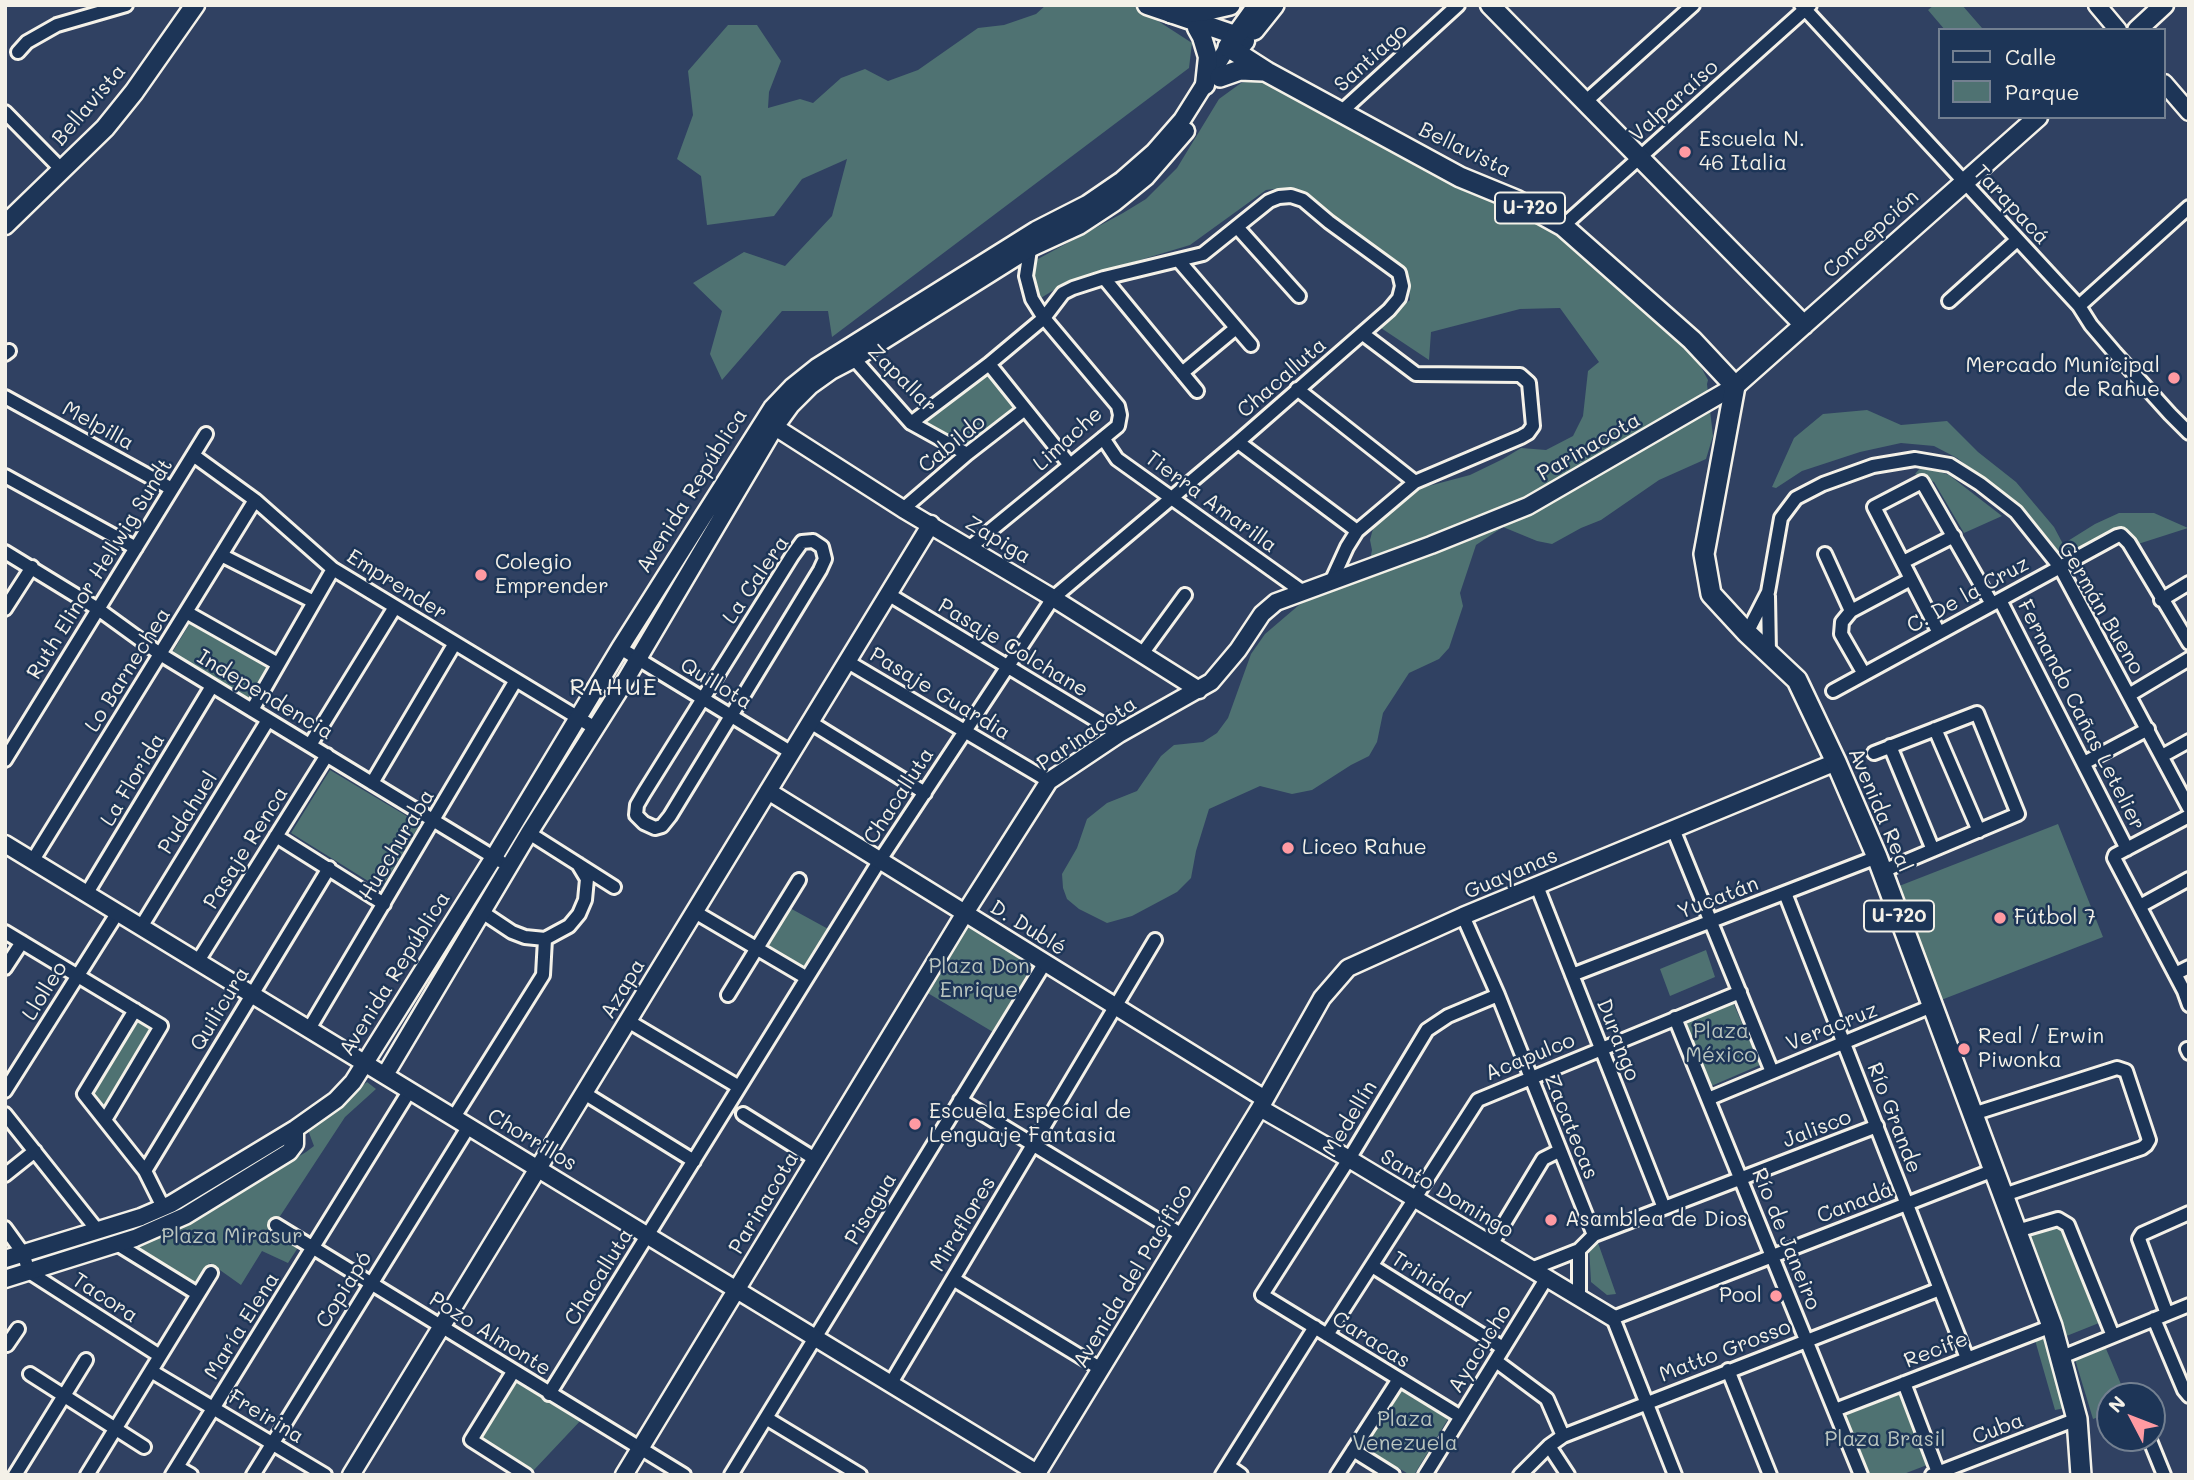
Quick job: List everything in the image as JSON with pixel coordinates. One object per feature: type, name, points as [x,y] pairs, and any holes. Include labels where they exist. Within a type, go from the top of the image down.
[{"type":"main road","name":"Bellavista","points":[[5,225],[105,128],[195,5]]},
{"type":"main road","name":"Bellavista","points":[[1147,5],[1171,12],[1236,44],[1288,82]]},
{"type":"main road","points":[[1171,12],[1204,11],[1230,5]]},
{"type":"main road","name":"Avenida República","points":[[1236,44],[1258,5]]},
{"type":"main road","name":"Avenida República","points":[[1236,44],[1275,5]]},
{"type":"main road","points":[[1490,5],[1804,325]]},
{"type":"main road","points":[[2139,28],[2164,5]]},
{"type":"main road","name":"Bellavista","points":[[1171,12],[1197,28],[1236,44],[1267,72],[1460,177],[1516,200],[1563,226],[1692,340],[1735,386]]},
{"type":"main road","points":[[1197,28],[1208,57],[1212,81],[1240,70],[1267,72]]},
{"type":"main road","name":"Concepción","points":[[1735,386],[2036,119]]},
{"type":"main road","name":"Avenida Real","points":[[1735,386],[1704,554],[1712,594],[1797,680],[1880,864],[2052,1326],[2077,1419],[2081,1475]]},
{"type":"street","points":[[18,52],[27,42],[57,25],[126,5]]},
{"type":"street","name":"Santiago","points":[[1341,112],[1458,5]]},
{"type":"street","points":[[1585,102],[1693,5]]},
{"type":"street","points":[[2097,5],[2116,28]]},
{"type":"street","name":"Valparaíso","points":[[1563,226],[1806,7]]},
{"type":"street","name":"Tarapacá","points":[[1806,7],[2079,306],[2091,325],[2169,414],[2189,432]]},
{"type":"street","name":"Avenida República","points":[[5,1259],[163,1208],[295,1129],[336,1100],[353,1083],[366,1064],[620,648],[772,408],[803,377],[850,355],[1029,249],[1079,226],[1131,191],[1172,149],[1236,44]]},
{"type":"street","name":"Avenida República","points":[[385,1075],[775,427],[791,405],[810,386],[850,355],[1036,230],[1087,204],[1139,166],[1168,136],[1212,81]]},
{"type":"street","points":[[2166,85],[2189,112]]},
{"type":"street","points":[[5,112],[62,170]]},
{"type":"street","name":"Chacalluta","points":[[550,1394],[880,860],[1054,598],[1363,334],[1399,298],[1402,286],[1399,273],[1336,228],[1303,200],[1285,195],[1274,198],[1237,227]]},
{"type":"street","points":[[2079,306],[2189,207]]},
{"type":"street","points":[[911,423],[1044,318],[1063,293],[1104,278],[1203,254],[1237,227],[1299,296]]},
{"type":"street","name":"Limache","points":[[969,548],[1118,426],[1118,406],[1044,318],[1032,299],[1026,276],[1029,249],[1036,230]]},
{"type":"street","points":[[1949,302],[2017,240]]},
{"type":"street","points":[[1180,261],[1251,345]]},
{"type":"street","points":[[1104,278],[1197,391]]},
{"type":"street","points":[[1182,373],[1237,328]]},
{"type":"street","points":[[1331,582],[1357,531],[1415,482],[1528,433],[1533,426],[1529,383],[1520,375],[1416,374],[1363,334]]},
{"type":"street","name":"Zapallar","points":[[850,355],[911,423],[967,454]]},
{"type":"street","points":[[989,364],[1070,465]]},
{"type":"street","name":"Parinacota","points":[[624,1475],[965,913],[1049,781],[1119,734],[1211,682],[1238,650],[1262,614],[1284,597],[1331,582],[1528,506],[1735,386]]},
{"type":"street","points":[[1297,389],[1415,482]]},
{"type":"street","name":"Melpilla","points":[[6,399],[172,489]]},
{"type":"street","name":"Cabildo","points":[[903,509],[1025,409]]},
{"type":"street","name":"Zapiga","points":[[775,427],[903,509],[1054,598],[1199,690]]},
{"type":"street","name":"Ruth Elinor Hellwig Sundt","points":[[5,760],[206,434]]},
{"type":"street","name":"Tierra Amarilla","points":[[1103,438],[1116,459],[1303,592]]},
{"type":"street","points":[[1238,442],[1357,531]]},
{"type":"street","name":"Emprender","points":[[193,455],[255,500],[333,569],[595,728]]},
{"type":"street","name":"Germán Bueno","points":[[1769,652],[1768,592],[1782,518],[1796,498],[1823,484],[1873,466],[1915,459],[1950,466],[1980,484],[2016,512],[2060,567],[2162,756],[2188,817]]},
{"type":"street","points":[[5,475],[135,548]]},
{"type":"street","name":"Fernando Cañas Letelier","points":[[1903,562],[1874,507],[1922,482],[1996,602],[2084,763],[2127,849]]},
{"type":"street","name":"Lo Barnechea","points":[[33,860],[255,500]]},
{"type":"street","name":"Azapa","points":[[351,1475],[931,524]]},
{"type":"street","points":[[1939,633],[1903,562],[1954,536]]},
{"type":"street","name":"C. De la Cruz","points":[[1833,691],[2112,538],[2121,536],[2129,542],[2161,600]]},
{"type":"street","name":"La Calera","points":[[813,541],[822,547],[825,559],[820,570],[662,826],[654,828],[644,824],[636,815],[637,806],[703,699],[802,542],[813,541]]},
{"type":"street","name":"Independencia","points":[[5,552],[98,609],[160,654],[509,866]]},
{"type":"street","points":[[1825,554],[1851,611]]},
{"type":"street","points":[[221,555],[314,602]]},
{"type":"street","points":[[5,609],[32,567]]},
{"type":"street","points":[[252,710],[333,569]]},
{"type":"street","points":[[1864,674],[1841,634],[1842,622],[1851,611],[1911,579]]},
{"type":"street","points":[[2189,583],[2161,600],[2189,643]]},
{"type":"street","name":"Germán Bueno","points":[[1747,632],[1768,592]]},
{"type":"street","name":"Pasaje Colchane","points":[[888,594],[1119,734]]},
{"type":"street","points":[[1142,654],[1185,596]]},
{"type":"street","points":[[310,745],[395,607]]},
{"type":"street","points":[[186,612],[278,664]]},
{"type":"street","points":[[372,783],[455,643]]},
{"type":"street","name":"Quillota","points":[[620,648],[792,753]]},
{"type":"street","points":[[2129,695],[2189,659]]},
{"type":"street","name":"Pasaje Guardia","points":[[848,662],[1049,781]]},
{"type":"street","name":"Huechuraba","points":[[309,1029],[516,680]]},
{"type":"street","name":"La Florida","points":[[87,893],[212,686]]},
{"type":"street","name":"Yucatán","points":[[1572,975],[1785,893],[1933,850],[2018,814],[1977,713],[1935,729]]},
{"type":"street","name":"Pudahuel","points":[[141,927],[268,720]]},
{"type":"street","points":[[810,722],[925,793]]},
{"type":"street","points":[[1874,753],[1935,729],[1979,831]]},
{"type":"street","points":[[2084,763],[2148,729]]},
{"type":"street","points":[[2162,756],[2189,741]]},
{"type":"street","points":[[1890,746],[1933,850]]},
{"type":"street","name":"Pasaje Renca","points":[[198,961],[327,755]]},
{"type":"street","name":"Guayanas","points":[[1262,1103],[1322,998],[1348,968],[1464,916],[1836,762]]},
{"type":"street","name":"D. Dublé","points":[[768,791],[1115,1007],[1262,1103]]},
{"type":"street","points":[[2188,817],[2115,855],[2115,861],[2189,1005]]},
{"type":"street","points":[[1673,829],[1772,1072]]},
{"type":"street","points":[[529,833],[614,887]]},
{"type":"street","points":[[276,836],[384,904]]},
{"type":"street","name":"Chorrillos","points":[[5,844],[1038,1474]]},
{"type":"street","points":[[482,912],[512,932],[525,937],[545,939],[569,926],[586,900],[587,879],[578,864]]},
{"type":"street","name":"Quilicura","points":[[145,1171],[328,868]]},
{"type":"street","points":[[2140,906],[2189,878]]},
{"type":"street","points":[[728,995],[799,880]]},
{"type":"street","name":"Durango","points":[[1536,886],[1664,1208]]},
{"type":"street","name":"Río Grande","points":[[1785,893],[1967,1358]]},
{"type":"street","name":"Llolleo","points":[[5,1091],[118,912]]},
{"type":"street","points":[[695,912],[807,978]]},
{"type":"street","name":"Zacatecas","points":[[1464,916],[1594,1235]]},
{"type":"street","points":[[5,932],[161,1026],[105,1120]]},
{"type":"street","points":[[454,1117],[543,975],[545,939]]},
{"type":"street","name":"Miraflores","points":[[891,1383],[1155,940]]},
{"type":"street","points":[[5,968],[22,942]]},
{"type":"street","name":"Pisagua","points":[[731,1475],[1044,964]]},
{"type":"street","points":[[2175,974],[2189,967]]},
{"type":"street","name":"Acapulco","points":[[1327,1335],[1478,1100],[1740,992]]},
{"type":"street","name":"Medellín","points":[[1262,1295],[1427,1030],[1440,1019],[1498,995]]},
{"type":"street","name":"Veracruz","points":[[1708,1099],[1932,1006]]},
{"type":"street","points":[[135,1010],[84,1094],[145,1171],[163,1208]]},
{"type":"street","name":"Río de Janeiro","points":[[1675,1018],[1861,1475]]},
{"type":"street","points":[[628,1021],[739,1087]]},
{"type":"street","points":[[1973,1114],[2117,1069],[2126,1071],[2148,1140],[2146,1145],[2004,1195]]},
{"type":"street","name":"María Elena","points":[[175,1471],[410,1090]]},
{"type":"street","points":[[584,1093],[694,1161]]},
{"type":"street","points":[[960,1100],[1182,1235]]},
{"type":"street","name":"Santo Domingo","points":[[1262,1103],[1349,1159],[1613,1318]]},
{"type":"street","name":"Avenida del Pacífico","points":[[1038,1474],[1262,1103]]},
{"type":"street","points":[[5,1114],[98,1231]]},
{"type":"street","points":[[743,1114],[815,1159]]},
{"type":"street","name":"Copiapó","points":[[253,1475],[469,1126]]},
{"type":"street","name":"Jalisco","points":[[1531,1269],[1579,1250],[1594,1235],[1877,1126]]},
{"type":"street","points":[[287,1154],[295,1144],[295,1129]]},
{"type":"street","points":[[5,1279],[159,1229],[308,1141]]},
{"type":"street","points":[[5,1175],[35,1151]]},
{"type":"street","points":[[1491,1245],[1543,1159],[1559,1151]]},
{"type":"street","points":[[230,1168],[235,1186]]},
{"type":"street","name":"Canadá","points":[[1613,1318],[1994,1170]]},
{"type":"street","points":[[2167,1314],[2139,1239],[2142,1234],[2189,1213]]},
{"type":"street","points":[[2017,1231],[2058,1219],[2068,1226],[2113,1336]]},
{"type":"street","name":"Pozo Almonte","points":[[276,1225],[684,1475]]},
{"type":"street","points":[[5,1228],[23,1253],[29,1272]]},
{"type":"street","points":[[117,1244],[198,1294]]},
{"type":"street","points":[[1579,1250],[1579,1298]]},
{"type":"street","name":"Trinidad","points":[[1372,1266],[1503,1348]]},
{"type":"street","name":"Tacora","points":[[29,1272],[160,1356]]},
{"type":"street","points":[[87,1475],[211,1273]]},
{"type":"street","points":[[953,1279],[1101,1368]]},
{"type":"street","name":"Ayacucho","points":[[1424,1475],[1546,1279]]},
{"type":"street","name":"Matto Grosso","points":[[1520,1475],[1563,1436],[1940,1289]]},
{"type":"street","name":"Caracas","points":[[1262,1295],[1461,1417]]},
{"type":"street","points":[[2062,1357],[2189,1305]]},
{"type":"street","points":[[1613,1318],[1675,1475]]},
{"type":"street","points":[[2154,1320],[2189,1396]]},
{"type":"street","name":"Recife","points":[[1835,1410],[2052,1326]]},
{"type":"street","points":[[1241,1475],[1225,1470],[1315,1327]]},
{"type":"street","points":[[6,1345],[18,1329]]},
{"type":"street","points":[[15,1475],[86,1360]]},
{"type":"street","points":[[1496,1361],[1547,1399],[1563,1436]]},
{"type":"street","points":[[1728,1370],[1770,1475]]},
{"type":"street","name":"Freirina","points":[[151,1371],[325,1475]]},
{"type":"street","points":[[513,1372],[471,1440],[526,1475]]},
{"type":"street","points":[[30,1374],[144,1447]]},
{"type":"street","points":[[1337,1475],[1399,1379]]},
{"type":"street","points":[[1904,1383],[1937,1474]]},
{"type":"street","points":[[766,1418],[860,1475]]},
{"type":"street","name":"Cuba","points":[[1937,1474],[2077,1419]]},
{"type":"street","points":[[1549,1446],[1568,1475]]},
{"type":"street","points":[[1353,1450],[1393,1475]]},
{"type":"street","points":[[2155,1452],[2164,1475]]},
{"type":"street","points":[[175,1471],[191,1475]]},
{"type":"green space","points":[[1046,5],[1126,5],[1138,8],[1192,43],[1189,68],[832,337],[828,311],[782,311],[722,380],[710,354],[722,311],[693,283],[744,252],[785,266],[832,216],[847,159],[802,179],[774,216],[707,225],[701,176],[677,159],[693,115],[688,71],[728,25],[757,25],[781,61],[769,92],[768,108],[800,99],[813,103],[841,78],[865,69],[888,81],[918,70],[978,28],[1004,25],[1036,14]]},
{"type":"green space","points":[[1934,5],[1962,5],[1982,28],[1943,28],[1928,10]]},
{"type":"green space","points":[[1263,78],[1513,204],[1555,231],[1688,343],[1708,380],[1713,436],[1706,459],[1659,480],[1601,520],[1552,544],[1503,527],[1476,545],[1460,593],[1463,606],[1449,648],[1439,659],[1409,673],[1383,713],[1377,742],[1369,756],[1312,790],[1292,794],[1260,786],[1209,809],[1191,878],[1177,892],[1132,916],[1107,923],[1079,909],[1067,899],[1063,888],[1062,874],[1077,848],[1087,819],[1107,803],[1137,791],[1161,756],[1174,745],[1203,742],[1217,733],[1228,718],[1251,654],[1265,634],[1299,605],[1367,576],[1372,550],[1370,540],[1375,521],[1421,488],[1470,475],[1521,448],[1546,450],[1573,436],[1583,416],[1588,371],[1599,362],[1560,308],[1520,309],[1431,332],[1429,360],[1378,326],[1410,300],[1407,270],[1306,195],[1274,189],[1266,190],[1190,245],[1067,282],[1036,301],[1036,260],[1146,199],[1177,168],[1219,99],[1241,83]]},
{"type":"green space","points":[[989,373],[1016,408],[968,447],[925,423]]},
{"type":"green space","points":[[1867,410],[1901,425],[1947,421],[1978,452],[2016,482],[2054,527],[2063,544],[2119,513],[2154,513],[2188,528],[2138,544],[2123,528],[2061,561],[2004,494],[1957,458],[1934,446],[1901,443],[1860,452],[1802,471],[1776,488],[1772,487],[1794,438],[1823,414]]},
{"type":"green space","points":[[1922,466],[1949,475],[2002,516],[1964,533],[1934,482],[1915,474]]},
{"type":"green space","points":[[190,623],[268,667],[249,700],[172,653]]},
{"type":"green space","points":[[330,770],[420,824],[381,889],[291,833]]},
{"type":"green space","name":"Fútbol 7","points":[[2058,824],[2103,937],[1936,1002],[1894,888]]},
{"type":"green space","points":[[788,907],[830,930],[803,970],[763,946]]},
{"type":"green space","name":"Plaza Don Enrique","points":[[967,924],[1032,966],[993,1032],[926,992]]},
{"type":"green space","points":[[1706,950],[1715,977],[1670,996],[1660,969]]},
{"type":"green space","name":"Plaza México","points":[[1732,1000],[1760,1065],[1709,1087],[1682,1022]]},
{"type":"green space","points":[[136,1018],[152,1027],[104,1106],[88,1094]]},
{"type":"green space","name":"Plaza Mirasur","points":[[367,1082],[376,1089],[345,1117],[271,1230],[299,1246],[288,1263],[262,1251],[241,1285],[210,1263],[195,1282],[133,1247],[176,1232],[306,1152],[314,1146],[308,1130]]},
{"type":"green space","points":[[2062,1224],[2104,1321],[2064,1337],[2025,1237]]},
{"type":"green space","points":[[1597,1240],[1616,1294],[1607,1295],[1591,1282],[1589,1246]]},
{"type":"green space","points":[[2051,1335],[2070,1407],[2055,1410],[2035,1340]]},
{"type":"green space","points":[[2104,1344],[2120,1382],[2096,1382],[2096,1418],[2093,1419],[2074,1356]]},
{"type":"green space","points":[[516,1379],[582,1419],[533,1471],[480,1437]]},
{"type":"green space","name":"Plaza Venezuela","points":[[1397,1388],[1448,1419],[1414,1475],[1361,1445]]},
{"type":"green space","name":"Plaza Brasil","points":[[1900,1394],[1927,1465],[1901,1475],[1865,1475],[1843,1416]]},
{"type":"place","name":"Escuela N. 46 Italia","points":[[1685,152]]},
{"type":"place","name":"Mercado Municipal de Rahue","points":[[2174,378]]},
{"type":"place","name":"Colegio Emprender","points":[[481,575]]},
{"type":"place","name":"Liceo Rahue","points":[[1288,848]]},
{"type":"place","name":"Fútbol 7","points":[[2000,918]]},
{"type":"place","name":"Real / Erwin Piwonka","points":[[1964,1049]]},
{"type":"place","name":"Escuela Especial de Lenguaje Fantasia","points":[[915,1124]]},
{"type":"place","name":"Asamblea de Dios","points":[[1551,1220]]},
{"type":"place","name":"Pool","points":[[1776,1296]]},
{"type":"district","name":"RAHUE","points":[[614,688]]}]
